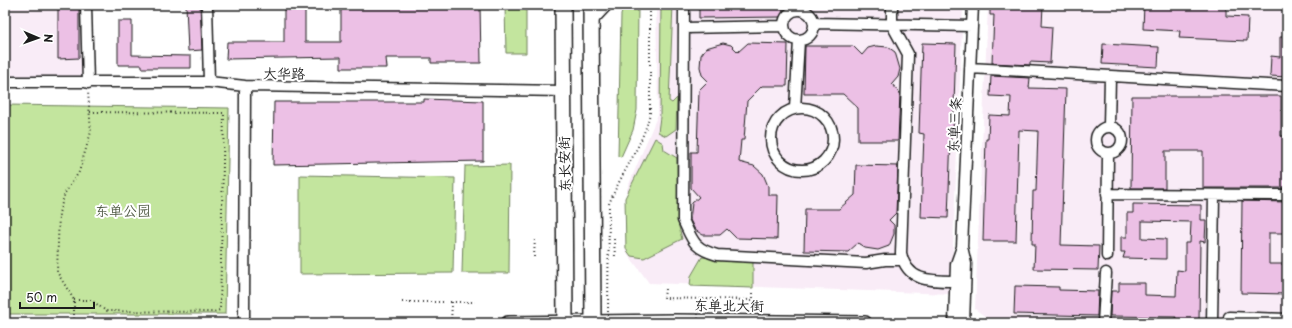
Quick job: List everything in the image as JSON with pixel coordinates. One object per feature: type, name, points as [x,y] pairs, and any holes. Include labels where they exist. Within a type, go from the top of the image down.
[{"type":"highway","name":"东长安街","points":[[591,5],[598,322]]},
{"type":"highway","name":"东长安街","points":[[563,6],[566,323]]},
{"type":"main road","name":"东单北大街","points":[[508,323],[683,321],[865,323]]},
{"type":"street","points":[[86,5],[88,83]]},
{"type":"street","points":[[207,5],[209,82]]},
{"type":"street","points":[[591,22],[607,5]]},
{"type":"street","points":[[684,5],[683,220],[692,240],[702,250],[717,255],[866,263],[885,260],[902,260]]},
{"type":"street","points":[[892,5],[892,25],[908,54],[901,253],[902,260],[908,270],[916,276],[956,281]]},
{"type":"street","name":"东单三条","points":[[964,323],[966,264],[962,247],[974,5]]},
{"type":"street","points":[[798,8],[810,15],[814,23],[812,33],[804,40],[799,41],[790,37],[783,26],[787,16],[798,8]]},
{"type":"street","points":[[814,23],[972,26]]},
{"type":"street","points":[[685,28],[783,26]]},
{"type":"street","points":[[795,108],[799,41]]},
{"type":"street","points":[[970,68],[1110,81],[1287,86]]},
{"type":"street","points":[[1109,126],[1110,81]]},
{"type":"street","name":"大华路","points":[[5,82],[209,82],[245,86],[564,90]]},
{"type":"street","points":[[244,323],[245,86]]},
{"type":"street","points":[[795,108],[815,110],[824,116],[831,130],[832,146],[828,155],[821,163],[812,168],[802,170],[783,164],[776,156],[772,147],[771,137],[773,128],[778,119],[785,112],[795,108]]},
{"type":"street","points":[[1109,126],[1120,132],[1122,140],[1116,151],[1108,153],[1100,150],[1096,142],[1100,130],[1109,126]]},
{"type":"street","points":[[1107,256],[1108,153]]},
{"type":"street","points":[[1107,192],[1214,195],[1287,195]]},
{"type":"street","points":[[1212,323],[1214,195]]},
{"type":"street","name":"东单三条","points":[[954,323],[956,264],[962,247]]},
{"type":"street","points":[[1103,323],[1106,273]]},
{"type":"street","points":[[1229,317],[1287,319]]},
{"type":"path","points":[[536,5],[542,7],[563,6]]},
{"type":"path","points":[[598,322],[609,204],[615,188],[647,127],[650,113],[650,5]]},
{"type":"path","points":[[74,323],[74,300],[57,272],[59,213],[65,193],[79,172],[91,132],[88,83]]},
{"type":"path","points":[[74,300],[91,300],[106,311],[213,312],[220,310],[224,113],[90,112]]},
{"type":"path","points":[[534,257],[535,238]]},
{"type":"path","points":[[614,239],[615,257]]},
{"type":"path","points":[[665,289],[664,298],[753,300],[753,293]]},
{"type":"path","points":[[698,299],[698,323]]},
{"type":"path","points":[[402,302],[475,302]]},
{"type":"path","points":[[451,323],[452,302]]},
{"type":"shaded area","points":[[5,5],[81,5],[82,78],[5,76]]},
{"type":"shaded area","points":[[656,5],[963,5],[951,294],[649,283],[625,250],[627,189],[658,114]]},
{"type":"shaded area","points":[[988,5],[1287,5],[1287,323],[1061,323],[991,321],[975,309]]},
{"type":"green space","points":[[505,5],[526,5],[526,53],[506,53]]},
{"type":"green space","points":[[624,5],[638,5],[637,110],[633,130],[621,157],[618,156],[621,15]]},
{"type":"green space","points":[[661,5],[673,5],[669,101],[672,103],[677,98],[676,129],[666,136],[658,132],[660,117]]},
{"type":"green space","name":"东单公园","points":[[5,105],[229,108],[225,314],[5,314]]},
{"type":"green space","points":[[655,138],[663,143],[664,150],[677,158],[678,223],[682,239],[644,258],[631,256],[626,249],[625,198]]},
{"type":"green space","points":[[510,165],[509,273],[462,273],[465,166]]},
{"type":"green space","points":[[300,175],[455,178],[453,273],[300,274]]},
{"type":"green space","points":[[702,257],[753,261],[753,288],[690,286],[691,276]]},
{"type":"building","points":[[58,5],[79,5],[79,58],[58,59]]},
{"type":"building","points":[[186,5],[200,5],[202,50],[188,51]]},
{"type":"building","points":[[284,5],[305,5],[305,42],[341,42],[341,5],[480,5],[481,63],[431,63],[431,58],[386,58],[387,68],[341,68],[341,57],[226,59],[227,42],[284,42]]},
{"type":"building","points":[[699,5],[783,5],[783,17],[699,18]]},
{"type":"building","points":[[990,5],[1043,5],[1042,26],[1052,27],[1050,63],[1030,62],[1030,65],[992,63],[994,15],[990,15]]},
{"type":"building","points":[[1144,5],[1226,5],[1226,16],[1248,17],[1247,41],[1179,38],[1180,31],[1143,29]]},
{"type":"building","points":[[118,21],[132,21],[132,55],[191,56],[191,68],[142,68],[142,65],[118,65]]},
{"type":"building","points":[[1280,37],[1287,37],[1287,77],[1270,76],[1271,56],[1280,57]]},
{"type":"building","points":[[723,43],[731,45],[738,52],[748,43],[788,44],[787,86],[762,86],[747,101],[744,140],[741,140],[739,162],[754,166],[763,174],[768,186],[768,195],[778,195],[777,239],[736,238],[727,229],[720,235],[703,235],[695,230],[690,220],[692,203],[699,197],[691,188],[691,152],[697,152],[699,90],[708,81],[702,75],[700,67],[701,55],[706,48]]},
{"type":"building","points":[[922,43],[956,44],[948,218],[921,217],[924,134],[919,133]]},
{"type":"building","points":[[1103,44],[1159,47],[1158,67],[1102,64]]},
{"type":"building","points":[[805,46],[853,46],[862,55],[868,48],[876,46],[888,47],[895,52],[900,69],[898,77],[892,84],[900,93],[898,141],[858,141],[858,108],[843,94],[804,94]]},
{"type":"building","points":[[991,76],[1030,78],[1029,88],[1066,89],[1061,245],[1099,246],[1098,270],[1034,269],[1035,244],[1032,244],[1033,191],[1036,191],[1038,131],[1019,130],[1016,241],[983,241],[986,139],[988,139],[989,115],[1010,116],[1011,97],[990,96]]},
{"type":"building","points":[[1132,96],[1281,96],[1281,136],[1287,136],[1287,188],[1203,188],[1203,151],[1165,151],[1165,188],[1131,188]]},
{"type":"building","points":[[424,99],[483,101],[483,161],[273,165],[274,102],[424,102]]},
{"type":"building","points":[[856,165],[898,166],[896,213],[889,220],[894,225],[894,234],[889,246],[878,250],[865,248],[858,243],[848,252],[804,251],[805,209],[839,209],[855,195]]},
{"type":"building","points":[[1242,201],[1287,202],[1287,233],[1269,233],[1269,264],[1287,264],[1287,294],[1241,293]]},
{"type":"building","points":[[1133,204],[1201,205],[1201,220],[1206,220],[1205,242],[1200,241],[1199,322],[1175,321],[1176,317],[1110,316],[1111,291],[1119,291],[1119,283],[1145,283],[1145,295],[1176,296],[1177,270],[1185,271],[1185,243],[1190,243],[1191,222],[1142,221],[1142,238],[1166,239],[1166,259],[1123,258],[1125,252],[1121,252],[1121,237],[1127,237],[1127,213],[1133,213]]},
{"type":"building","points":[[1015,286],[1059,287],[1059,290],[1098,291],[1097,316],[1014,314]]}]
